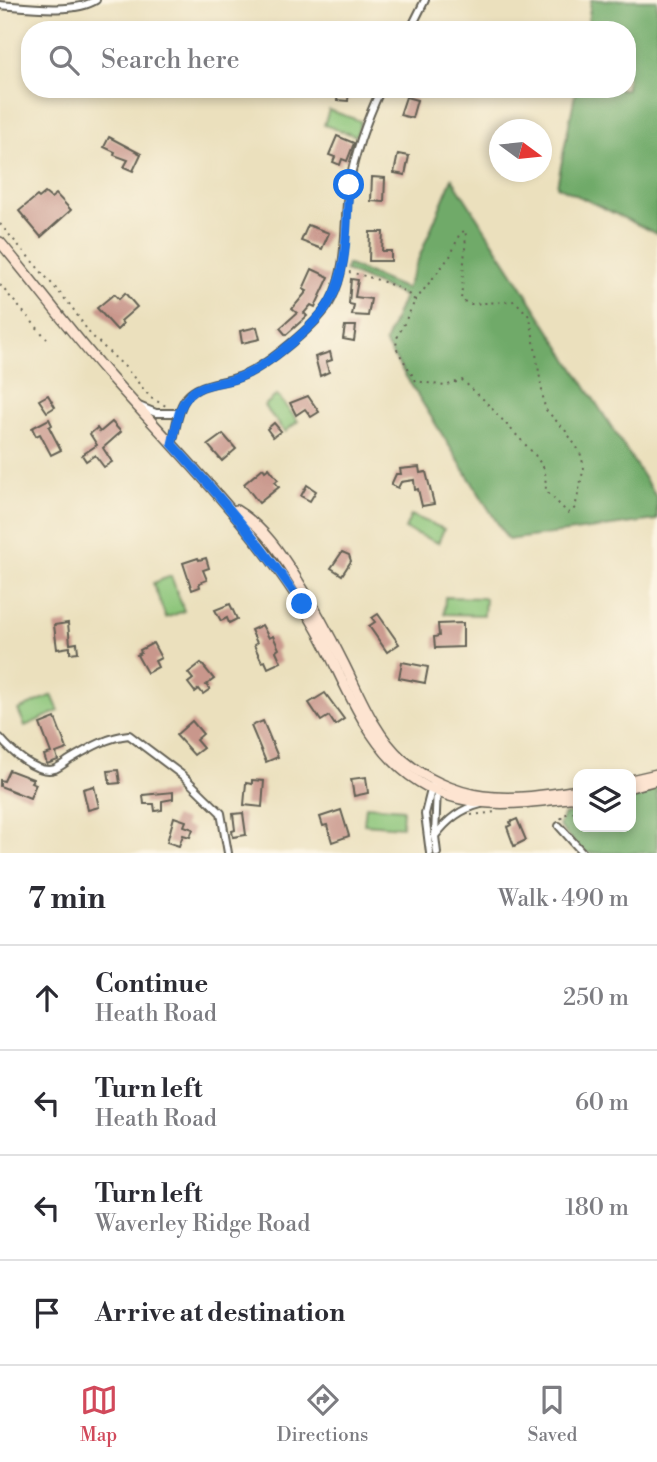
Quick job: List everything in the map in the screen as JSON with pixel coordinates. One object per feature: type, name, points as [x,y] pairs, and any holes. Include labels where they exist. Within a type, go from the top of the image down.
[{"type":"main road","points":[[0,242],[107,372],[229,506],[274,563],[302,604],[364,721],[404,772],[452,797],[483,803],[522,803],[573,798]]},
{"type":"main road","points":[[636,779],[657,774]]},
{"type":"main road","points":[[636,786],[657,780]]},
{"type":"main road","points":[[435,786],[485,796],[524,796],[573,791]]},
{"type":"street","points":[[0,5],[51,8],[89,5],[96,0]]},
{"type":"street","points":[[414,21],[425,0]]},
{"type":"street","points":[[172,444],[184,400],[197,388],[240,377],[258,367],[316,322],[331,300],[341,273],[349,185],[355,157],[378,98]]},
{"type":"street","points":[[139,406],[156,413],[180,413]]},
{"type":"street","points":[[0,738],[23,759],[40,769],[54,769],[93,746],[117,736],[129,735],[182,775],[221,813],[228,853]]},
{"type":"street","points":[[435,786],[437,853]]},
{"type":"street","points":[[430,853],[425,814],[435,786]]},
{"type":"street","points":[[435,836],[455,814],[483,803]]},
{"type":"street","points":[[559,826],[583,853]]},
{"type":"path","points":[[0,223],[71,306],[90,334],[125,367],[152,398],[180,413]]},
{"type":"path","points":[[465,230],[461,300],[471,304],[515,301],[530,317],[545,409],[565,430],[580,452],[584,467],[575,508],[568,513],[546,491],[545,470],[535,455],[463,380],[445,386],[416,381],[396,348],[397,338],[415,301],[451,255],[459,235],[465,230]]},
{"type":"path","points":[[344,271],[368,276],[410,293],[415,301]]},
{"type":"path","points":[[0,285],[47,339]]},
{"type":"path","points":[[559,826],[563,816],[573,813]]},
{"type":"green space","points":[[591,0],[657,0],[657,234],[557,186],[574,98],[636,98],[636,21],[588,21]]},
{"type":"green space","points":[[329,110],[361,121],[356,136],[324,125]]},
{"type":"green space","points":[[452,178],[657,498],[657,520],[508,540],[385,343],[404,296],[345,271],[347,264],[406,289]]},
{"type":"green space","points":[[277,395],[298,421],[285,432],[264,406]]},
{"type":"green space","points":[[411,515],[444,529],[438,543],[405,529]]},
{"type":"green space","points":[[171,576],[184,611],[166,618],[153,583]]},
{"type":"green space","points":[[445,597],[485,598],[484,615],[444,614]]},
{"type":"green space","points":[[52,695],[59,711],[25,726],[18,710]]},
{"type":"green space","points":[[657,780],[657,853],[583,853],[559,826],[563,815],[573,812],[573,832],[636,832],[636,786]]},
{"type":"green space","points":[[366,806],[403,809],[402,827],[364,824]]},
{"type":"building","points":[[406,98],[417,100],[412,118],[400,115]]},
{"type":"building","points":[[337,136],[354,143],[347,161],[342,159],[340,165],[333,162],[335,157],[329,155]]},
{"type":"building","points":[[109,137],[141,154],[133,171],[124,167],[128,160],[114,155],[115,152],[104,147]]},
{"type":"building","points":[[398,154],[409,156],[405,175],[394,173]]},
{"type":"building","points":[[372,177],[385,178],[384,202],[371,201]]},
{"type":"building","points":[[45,193],[51,198],[56,194],[71,210],[41,237],[19,211]]},
{"type":"building","points":[[308,225],[329,233],[322,249],[301,241]]},
{"type":"building","points":[[370,232],[383,232],[382,251],[391,251],[391,261],[369,261]]},
{"type":"building","points":[[312,269],[329,277],[315,307],[311,305],[304,313],[307,316],[286,335],[280,328],[297,313],[292,309],[307,291],[303,289]]},
{"type":"building","points":[[351,279],[358,280],[355,297],[371,299],[368,316],[352,315],[354,305],[349,304]]},
{"type":"building","points":[[125,293],[137,307],[121,321],[123,324],[117,330],[97,308],[114,294],[119,299]]},
{"type":"building","points":[[345,326],[356,326],[354,341],[343,339]]},
{"type":"building","points":[[257,327],[260,339],[242,343],[240,331]]},
{"type":"building","points":[[330,352],[332,360],[326,362],[329,372],[320,376],[315,357]]},
{"type":"building","points":[[48,395],[55,407],[47,412],[39,400]]},
{"type":"building","points":[[308,396],[319,412],[311,417],[305,409],[296,415],[290,403]]},
{"type":"building","points":[[49,419],[52,425],[49,427],[61,450],[51,455],[40,434],[36,436],[32,428]]},
{"type":"building","points":[[112,422],[121,432],[103,448],[112,462],[104,467],[95,455],[86,461],[82,455],[97,445],[90,434],[97,428],[100,432]]},
{"type":"building","points":[[274,423],[281,431],[273,437],[267,429]]},
{"type":"building","points":[[223,434],[236,449],[222,461],[208,445]]},
{"type":"building","points":[[419,467],[420,473],[426,472],[434,504],[422,506],[414,480],[401,482],[398,488],[391,485],[396,474],[401,474],[400,469]]},
{"type":"building","points":[[263,468],[265,471],[269,468],[278,480],[275,482],[279,487],[259,503],[244,484]]},
{"type":"building","points":[[307,485],[316,491],[310,501],[301,496]]},
{"type":"building","points":[[342,552],[349,555],[351,561],[342,575],[331,568]]},
{"type":"building","points":[[206,558],[209,568],[203,570],[207,580],[192,590],[183,563]]},
{"type":"building","points":[[230,604],[237,619],[229,623],[227,618],[221,621],[215,610]]},
{"type":"building","points":[[378,614],[399,644],[387,652],[369,626],[375,622],[372,618]]},
{"type":"building","points":[[68,623],[70,644],[77,643],[78,652],[70,653],[70,647],[57,649],[54,625]]},
{"type":"building","points":[[463,623],[463,647],[435,648],[434,637],[439,636],[438,624]]},
{"type":"building","points":[[262,625],[269,638],[273,636],[281,662],[268,668],[254,645],[257,643],[251,630]]},
{"type":"building","points":[[153,643],[161,658],[155,661],[158,667],[147,673],[137,655],[141,653],[140,650]]},
{"type":"building","points":[[402,662],[428,667],[425,683],[399,678]]},
{"type":"building","points":[[201,663],[214,679],[206,685],[210,689],[203,694],[199,689],[195,692],[188,683],[193,679],[188,673]]},
{"type":"building","points":[[325,693],[344,719],[335,725],[329,716],[321,721],[309,703]]},
{"type":"building","points":[[55,718],[67,749],[56,753],[58,760],[47,764],[44,755],[51,753],[40,724]]},
{"type":"building","points":[[192,721],[203,734],[196,740],[203,748],[194,755],[176,735]]},
{"type":"building","points":[[263,721],[278,757],[266,762],[251,726]]},
{"type":"building","points":[[9,770],[33,779],[31,782],[36,784],[30,798],[0,786],[0,780],[4,781]]},
{"type":"building","points":[[118,770],[120,783],[110,784],[108,771]]},
{"type":"building","points":[[366,777],[368,793],[354,796],[351,779]]},
{"type":"building","points":[[252,780],[264,781],[262,807],[244,805],[246,783],[252,784]]},
{"type":"building","points":[[94,786],[99,807],[88,810],[83,789]]},
{"type":"building","points":[[173,792],[173,799],[162,801],[162,810],[155,811],[154,804],[144,804],[143,795]]},
{"type":"building","points":[[341,810],[349,836],[332,842],[327,825],[323,826],[320,817]]},
{"type":"building","points":[[243,813],[246,835],[233,837],[233,814]]},
{"type":"building","points":[[174,817],[186,821],[184,826],[193,829],[190,837],[183,835],[179,846],[167,842]]},
{"type":"building","points":[[517,819],[526,840],[514,846],[507,827]]},
{"type":"route","points":[[302,604],[229,506],[172,444],[184,400],[197,388],[240,377],[258,367],[316,322],[331,300],[341,273],[349,185]]}]
